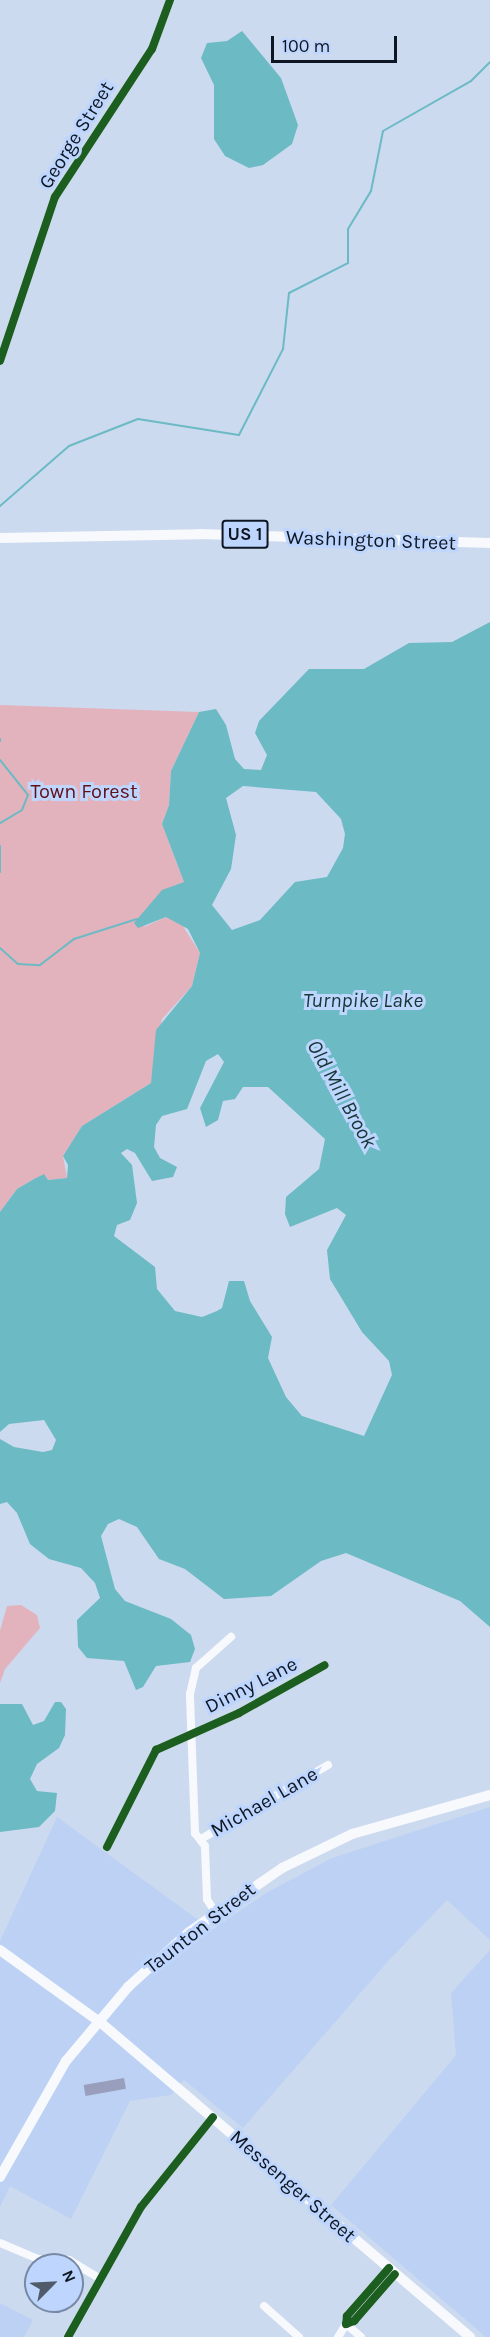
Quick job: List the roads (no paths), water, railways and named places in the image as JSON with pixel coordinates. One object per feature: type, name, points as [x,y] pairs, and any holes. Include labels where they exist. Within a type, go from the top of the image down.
[{"type":"main road","name":"Washington Street","points":[[0,538],[200,534],[490,543]]},
{"type":"main road","name":"Taunton Street","points":[[0,2177],[66,2061],[151,1965],[215,1912],[282,1868],[352,1834],[490,1795]]},
{"type":"main road","name":"Messenger Street","points":[[0,1950],[100,2022],[470,2337]]},
{"type":"street","name":"George Street","points":[[0,362],[55,197],[152,49],[170,0]]},
{"type":"street","points":[[215,1912],[207,1899],[205,1846],[195,1833],[191,1678],[196,1668],[231,1637]]},
{"type":"street","name":"Dinny Lane","points":[[107,1847],[156,1750],[325,1665]]},
{"type":"street","name":"Michael Lane","points":[[201,1839],[328,1765]]},
{"type":"street","points":[[68,2337],[141,2207],[213,2118]]},
{"type":"street","points":[[0,2243],[38,2259],[69,2260],[101,2279]]},
{"type":"street","points":[[338,2337],[346,2324],[347,2316],[392,2271]]},
{"type":"street","points":[[264,2306],[299,2337]]},
{"type":"street","points":[[346,2324],[361,2337]]},
{"type":"water","points":[[242,31],[281,78],[298,125],[292,144],[263,165],[249,168],[225,156],[214,139],[214,85],[201,58],[207,43],[227,41]]},
{"type":"water","name":"Turnpike Lake","points":[[490,622],[490,1627],[460,1601],[346,1553],[321,1561],[271,1596],[224,1599],[185,1569],[159,1559],[137,1527],[119,1519],[108,1524],[101,1536],[115,1589],[125,1601],[171,1619],[191,1635],[195,1649],[190,1662],[156,1666],[143,1687],[136,1690],[124,1661],[87,1658],[78,1647],[77,1620],[100,1598],[95,1583],[81,1568],[49,1559],[30,1544],[17,1513],[7,1502],[0,1504],[0,1439],[14,1447],[43,1452],[52,1450],[56,1440],[44,1420],[9,1424],[0,1432],[0,1212],[17,1189],[34,1179],[44,1174],[48,1180],[67,1178],[68,1165],[63,1156],[82,1126],[151,1083],[156,1030],[192,986],[200,953],[188,929],[166,917],[138,928],[134,923],[162,890],[184,882],[162,824],[169,805],[171,771],[199,712],[216,709],[226,725],[235,759],[244,769],[261,770],[267,755],[255,733],[259,721],[309,669],[364,669],[409,643],[452,642]],"holes":[[[243,786],[316,792],[341,819],[345,834],[343,848],[327,877],[295,882],[260,920],[232,930],[212,905],[231,869],[236,835],[226,798]],[[218,1054],[224,1062],[200,1108],[206,1127],[218,1120],[223,1101],[235,1099],[243,1087],[268,1087],[325,1139],[319,1169],[286,1197],[285,1214],[290,1227],[337,1208],[346,1215],[327,1250],[330,1279],[362,1332],[389,1361],[392,1375],[364,1436],[302,1416],[286,1397],[268,1358],[272,1337],[250,1301],[244,1281],[229,1281],[222,1308],[217,1311],[202,1317],[175,1311],[157,1289],[155,1267],[114,1236],[117,1225],[130,1220],[137,1203],[132,1165],[121,1153],[127,1149],[135,1153],[152,1181],[173,1177],[177,1167],[160,1158],[154,1147],[156,1125],[162,1116],[187,1109],[206,1061]]]},
{"type":"water","points":[[55,1702],[61,1702],[66,1709],[65,1735],[59,1748],[37,1764],[30,1779],[37,1791],[57,1793],[55,1811],[39,1827],[0,1832],[0,1704],[22,1704],[33,1725],[44,1721]]},
{"type":"waterway","name":"Old Mill Brook","points":[[0,506],[69,446],[138,419],[239,435],[283,349],[289,293],[348,263],[348,229],[371,191],[383,131],[471,81],[490,62]]},
{"type":"waterway","name":"Old Mill Brook","points":[[0,760],[28,795],[22,810],[0,823]]},
{"type":"waterway","name":"Old Mill Brook","points":[[0,846],[0,872]]},
{"type":"waterway","name":"Old Mill Brook","points":[[0,948],[18,964],[40,965],[74,939],[137,919]]},
{"type":"park label","name":"Town Forest","points":[[84,791]]}]
